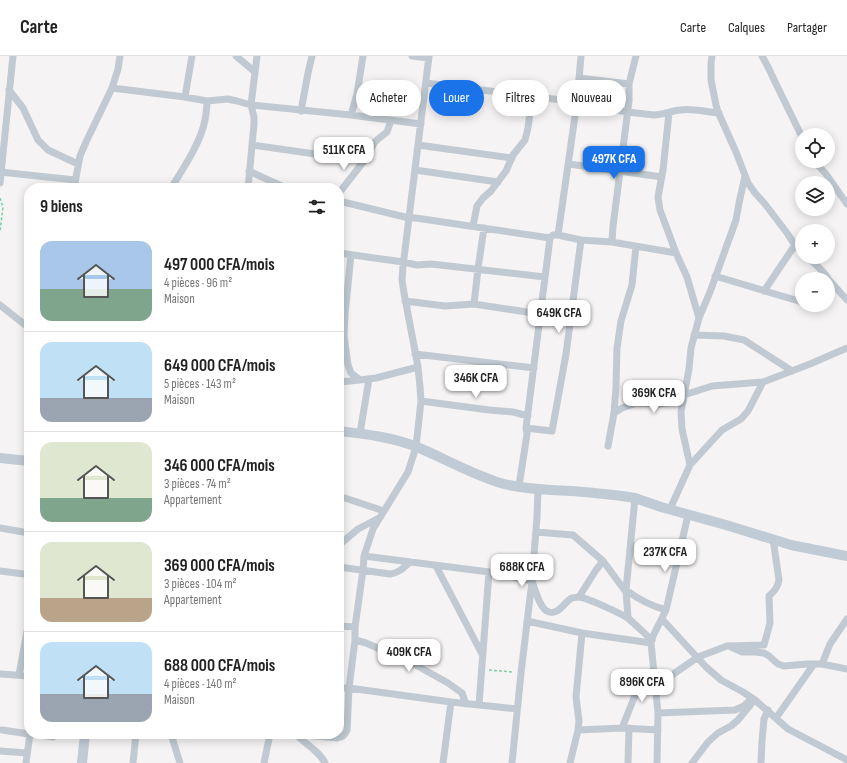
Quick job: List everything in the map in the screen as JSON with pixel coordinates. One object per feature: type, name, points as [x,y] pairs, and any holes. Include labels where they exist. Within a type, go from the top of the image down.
[{"type":"main road","points":[[344,431],[386,438],[416,447],[473,473],[505,484],[538,489],[635,498],[791,545],[847,556]]},
{"type":"main road","points":[[0,458],[24,460]]},
{"type":"main road","points":[[82,763],[85,739]]},
{"type":"street","points":[[0,183],[3,112],[9,90],[13,56]]},
{"type":"street","points":[[75,183],[78,164],[86,142],[112,88],[118,69],[120,56]]},
{"type":"street","points":[[185,97],[192,56]]},
{"type":"street","points":[[236,56],[255,72]]},
{"type":"street","points":[[248,183],[254,124],[254,116],[251,105],[257,56]]},
{"type":"street","points":[[302,111],[312,56]]},
{"type":"street","points":[[351,115],[357,94],[363,56]]},
{"type":"street","points":[[344,736],[347,730],[349,688],[364,556],[373,529],[408,472],[416,447],[421,400],[418,367],[402,280],[429,57],[412,56]]},
{"type":"street","points":[[581,56],[579,78],[629,84]]},
{"type":"street","points":[[612,242],[629,101],[629,84],[636,56]]},
{"type":"street","points":[[712,56],[712,86],[718,113],[733,144],[745,176],[752,189],[795,245],[764,291]]},
{"type":"street","points":[[762,56],[798,128]]},
{"type":"street","points":[[426,82],[492,91]]},
{"type":"street","points":[[112,88],[207,101],[228,100],[251,105],[421,124]]},
{"type":"street","points":[[9,90],[23,108],[38,140],[48,150],[78,164]]},
{"type":"street","points":[[174,183],[200,136],[205,120],[207,101]]},
{"type":"street","points":[[627,112],[654,115],[686,109],[718,113]]},
{"type":"street","points":[[669,113],[662,177],[658,197],[660,210],[676,253],[687,277],[699,318]]},
{"type":"street","points":[[472,226],[477,206],[506,171],[512,158],[525,140],[530,116]]},
{"type":"street","points":[[558,235],[575,116]]},
{"type":"street","points":[[344,186],[364,161],[374,143],[387,132],[391,120]]},
{"type":"street","points":[[252,145],[364,161]]},
{"type":"street","points":[[418,145],[512,158]]},
{"type":"street","points":[[569,164],[662,177]]},
{"type":"street","points":[[820,168],[847,204]]},
{"type":"street","points":[[415,170],[498,182]]},
{"type":"street","points":[[249,171],[275,183]]},
{"type":"street","points":[[1,172],[75,180]]},
{"type":"street","points":[[690,465],[682,429],[681,412],[689,369],[689,358],[699,318],[736,220],[745,176]]},
{"type":"street","points":[[344,202],[409,217],[550,238],[553,235],[558,235],[581,240],[612,242],[676,253]]},
{"type":"street","points":[[474,304],[484,228]]},
{"type":"street","points":[[519,486],[527,434],[526,428],[550,238]]},
{"type":"street","points":[[526,428],[552,431],[566,354],[581,240]]},
{"type":"street","points":[[608,446],[614,413],[617,348],[621,321],[632,285],[636,246]]},
{"type":"street","points":[[344,254],[417,265],[432,264],[545,277]]},
{"type":"street","points":[[352,255],[344,336],[348,365],[352,373],[360,380]]},
{"type":"street","points":[[814,264],[823,272]]},
{"type":"street","points":[[716,276],[795,300]]},
{"type":"street","points":[[835,287],[847,300]]},
{"type":"street","points":[[405,301],[445,306],[474,304],[540,314]]},
{"type":"street","points":[[0,305],[24,324]]},
{"type":"street","points":[[694,335],[724,336],[744,340],[792,371]]},
{"type":"street","points":[[614,413],[622,408],[636,403],[660,404],[673,402],[684,395],[712,386],[763,382],[847,348]]},
{"type":"street","points":[[415,354],[534,368]]},
{"type":"street","points":[[344,382],[369,379],[418,367]]},
{"type":"street","points":[[360,433],[369,379]]},
{"type":"street","points":[[670,509],[690,465],[722,430],[740,419],[748,411],[763,382]]},
{"type":"street","points":[[421,400],[513,412],[528,416]]},
{"type":"street","points":[[512,763],[532,581],[538,489]]},
{"type":"street","points":[[344,498],[384,511]]},
{"type":"street","points":[[628,618],[626,591],[635,498]]},
{"type":"street","points":[[657,763],[658,713],[652,642],[666,610],[688,515]]},
{"type":"street","points":[[344,542],[358,529],[380,518]]},
{"type":"street","points":[[0,528],[24,532]]},
{"type":"street","points":[[536,532],[573,535],[603,561],[626,591],[646,603],[666,610]]},
{"type":"street","points":[[656,686],[698,657],[727,646],[764,645],[770,623],[770,596],[778,586],[779,580],[773,539]]},
{"type":"street","points":[[364,556],[489,572],[532,581]]},
{"type":"street","points":[[579,597],[603,561]]},
{"type":"street","points":[[344,568],[390,574],[399,571],[410,562]]},
{"type":"street","points":[[436,566],[482,655]]},
{"type":"street","points":[[0,571],[24,574]]},
{"type":"street","points":[[479,705],[489,572]]},
{"type":"street","points":[[532,581],[541,604],[548,612],[556,612],[571,599],[579,597],[597,603],[628,618],[652,642]]},
{"type":"street","points":[[662,619],[706,667],[721,680],[753,699],[768,710],[788,729],[847,760]]},
{"type":"street","points":[[776,718],[818,664],[847,619]]},
{"type":"street","points":[[528,621],[582,633],[652,642]]},
{"type":"street","points":[[344,626],[355,627]]},
{"type":"street","points":[[570,763],[579,721],[576,697],[582,633]]},
{"type":"street","points":[[355,640],[366,643],[414,664],[448,683],[462,693],[466,704]]},
{"type":"street","points":[[727,646],[742,652],[764,653],[780,665],[784,666],[818,664],[847,669]]},
{"type":"street","points":[[19,675],[24,648]]},
{"type":"street","points":[[0,674],[24,676]]},
{"type":"street","points":[[628,763],[626,728],[636,693],[654,674]]},
{"type":"street","points":[[344,688],[466,704],[518,709]]},
{"type":"street","points":[[658,713],[735,710],[744,706],[753,699]]},
{"type":"street","points":[[692,763],[708,742],[718,733],[738,720],[753,699]]},
{"type":"street","points":[[443,763],[451,702]]},
{"type":"street","points":[[761,763],[764,719],[768,710]]},
{"type":"street","points":[[578,730],[626,728],[658,730]]},
{"type":"street","points":[[2,730],[24,733]]},
{"type":"street","points":[[26,763],[28,739]]},
{"type":"street","points":[[133,763],[135,739]]},
{"type":"street","points":[[173,739],[180,763]]},
{"type":"street","points":[[264,763],[269,739]]},
{"type":"street","points":[[301,739],[317,753],[325,763]]},
{"type":"street","points":[[0,751],[27,753]]},
{"type":"path","points":[[0,198],[3,207],[0,231]]},
{"type":"path","points":[[482,669],[521,673]]}]
